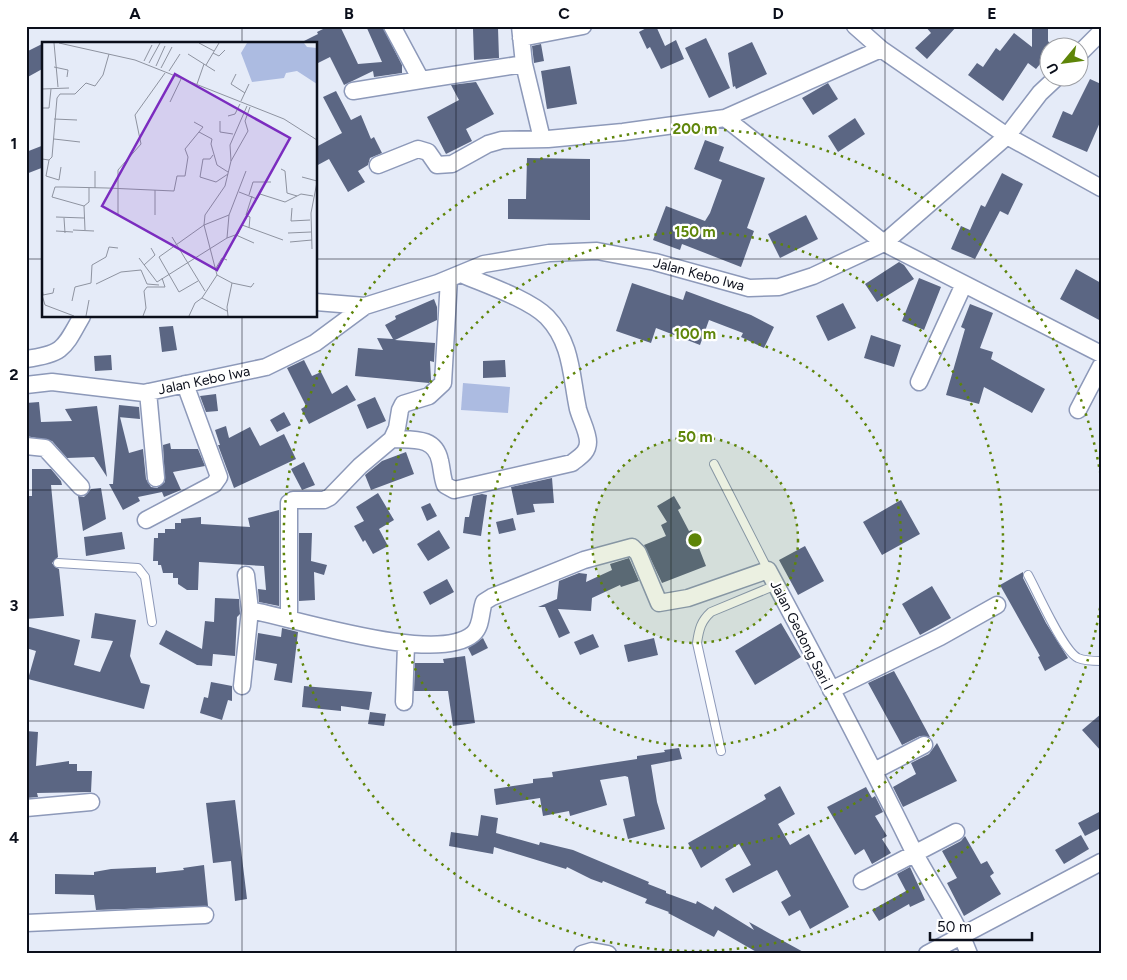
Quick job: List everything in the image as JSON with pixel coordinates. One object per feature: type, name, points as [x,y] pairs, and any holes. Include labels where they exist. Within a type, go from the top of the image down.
[{"type":"street","points":[[392,26],[421,80]]},
{"type":"street","points":[[542,139],[524,64],[520,32],[583,26]]},
{"type":"street","points":[[855,26],[881,50],[1007,136],[1101,188]]},
{"type":"street","points":[[1090,43],[1101,32]]},
{"type":"street","points":[[378,166],[418,149],[428,152],[437,165],[443,166],[452,164],[495,142],[623,132],[724,118],[881,50]]},
{"type":"street","points":[[353,91],[524,64]]},
{"type":"street","name":"Jalan Kebo Iwa","points":[[26,385],[52,382],[148,392],[266,367],[315,343],[365,306],[455,277],[484,264],[549,253],[597,251],[655,262],[749,288],[779,287],[813,276],[884,243],[1007,136],[1046,88]]},
{"type":"street","points":[[724,118],[884,243],[1101,354]]},
{"type":"street","points":[[289,618],[289,503],[293,500],[324,500],[330,496],[360,466],[392,439],[403,404],[428,396],[443,383],[455,277],[519,299],[545,315],[556,329],[567,348],[578,408],[588,442],[583,455],[572,463],[454,490],[445,485],[439,458],[432,444],[423,440],[392,439]]},
{"type":"street","points":[[919,382],[964,284]]},
{"type":"street","name":"Jalan Kebo Iwa","points":[[318,302],[365,306]]},
{"type":"street","points":[[26,359],[52,356],[64,347],[81,318]]},
{"type":"street","points":[[1078,410],[1101,366]]},
{"type":"street","points":[[146,520],[214,484],[219,476],[185,384]]},
{"type":"street","points":[[148,392],[156,478]]},
{"type":"street","points":[[26,446],[45,448],[81,487]]},
{"type":"street","name":"Jalan Gedong Sari I","points":[[250,610],[406,645],[456,644],[472,635],[478,628],[484,602],[492,597],[576,562],[632,547],[638,553],[659,603],[688,598],[768,570],[874,771],[914,852],[962,936],[969,954]]},
{"type":"street","points":[[242,686],[250,610],[246,575]]},
{"type":"street","points":[[831,690],[940,637],[997,605]]},
{"type":"street","points":[[404,702],[406,645]]},
{"type":"street","points":[[874,771],[924,745]]},
{"type":"street","points":[[26,808],[91,802]]},
{"type":"street","points":[[862,881],[914,852],[956,832]]},
{"type":"street","points":[[927,954],[1101,862]]},
{"type":"street","points":[[26,923],[205,915]]},
{"type":"street","points":[[582,954],[592,952],[608,954]]},
{"type":"lane","points":[[714,464],[768,570]]},
{"type":"lane","points":[[58,564],[138,568],[145,577],[152,622]]},
{"type":"lane","points":[[1028,575],[1072,654],[1084,660],[1101,662]]},
{"type":"lane","points":[[721,751],[698,643],[699,631],[703,620],[712,612],[776,585]]},
{"type":"shaded area","points":[[463,383],[510,387],[508,413],[461,410]]},
{"type":"building","points":[[329,26],[340,26],[358,64],[382,62],[366,26],[382,26],[402,65],[402,73],[374,77],[373,71],[344,85],[330,57],[318,63],[318,42],[302,42],[318,34],[317,32]]},
{"type":"building","points":[[650,26],[656,26],[665,46],[676,40],[684,59],[661,69],[650,47],[647,49],[639,32]]},
{"type":"building","points":[[925,26],[957,26],[927,59],[915,48],[931,33]]},
{"type":"building","points":[[1032,26],[1048,26],[1048,38],[1040,38],[1040,64],[1036,69],[1028,63],[1003,101],[968,75],[977,63],[983,67],[996,48],[1000,51],[1014,33],[1032,47]]},
{"type":"building","points":[[498,28],[499,58],[474,60],[473,29]]},
{"type":"building","points":[[706,38],[730,88],[709,98],[685,48]]},
{"type":"building","points":[[752,42],[767,74],[736,89],[735,86],[733,87],[728,53]]},
{"type":"building","points":[[42,44],[42,69],[26,78],[26,52]]},
{"type":"building","points":[[541,44],[544,61],[534,63],[532,46]]},
{"type":"building","points":[[570,66],[577,104],[547,109],[541,71]]},
{"type":"building","points":[[1090,79],[1101,84],[1101,120],[1087,152],[1052,137],[1063,111],[1072,115],[1086,88],[1090,88]]},
{"type":"building","points":[[476,82],[494,114],[466,129],[472,141],[446,154],[427,117],[459,100],[451,85]]},
{"type":"building","points":[[828,83],[838,99],[813,115],[802,98]]},
{"type":"building","points":[[336,91],[351,120],[361,115],[371,139],[374,137],[382,153],[370,158],[368,165],[358,171],[365,182],[348,192],[329,159],[318,165],[318,146],[342,133],[323,97]]},
{"type":"building","points":[[855,118],[865,134],[838,152],[828,136]]},
{"type":"building","points":[[705,140],[724,147],[719,161],[765,178],[747,228],[754,231],[741,267],[682,244],[680,250],[653,240],[666,206],[705,221],[710,213],[722,180],[694,169]]},
{"type":"building","points":[[42,146],[42,168],[26,174],[26,152]]},
{"type":"building","points":[[527,158],[590,159],[590,220],[508,219],[508,199],[526,199]]},
{"type":"building","points":[[1002,173],[1023,184],[1008,215],[1000,211],[975,259],[951,249],[961,226],[970,230],[981,205],[985,207]]},
{"type":"building","points":[[806,215],[818,239],[780,258],[768,234]]},
{"type":"building","points":[[899,262],[904,265],[914,279],[877,302],[865,284]]},
{"type":"building","points":[[1076,269],[1101,283],[1101,321],[1060,299]]},
{"type":"building","points":[[919,278],[941,287],[924,330],[902,321]]},
{"type":"building","points":[[632,283],[683,300],[686,291],[751,315],[774,327],[764,348],[741,337],[743,333],[709,320],[700,345],[656,328],[651,343],[616,331]]},
{"type":"building","points":[[434,299],[437,307],[437,320],[395,340],[435,343],[434,362],[430,361],[431,380],[429,383],[355,376],[358,348],[383,350],[377,338],[393,339],[385,325],[396,319],[395,316]]},
{"type":"building","points":[[843,303],[856,328],[828,341],[816,316]]},
{"type":"building","points":[[970,304],[993,313],[980,348],[993,352],[991,359],[1045,389],[1032,413],[984,387],[979,404],[946,395],[965,329],[961,327]]},
{"type":"building","points":[[173,326],[177,350],[162,352],[159,327]]},
{"type":"building","points":[[871,335],[901,345],[894,367],[864,358]]},
{"type":"building","points":[[111,355],[112,370],[95,371],[94,356]]},
{"type":"building","points":[[304,360],[312,376],[321,372],[332,394],[347,385],[356,400],[309,424],[301,409],[306,406],[287,368]]},
{"type":"building","points":[[505,360],[506,377],[483,378],[483,361]]},
{"type":"building","points":[[216,394],[218,411],[206,412],[200,396]]},
{"type":"building","points":[[375,397],[386,421],[367,429],[357,405]]},
{"type":"building","points":[[39,402],[41,422],[72,421],[65,409],[97,406],[107,477],[94,457],[67,458],[52,441],[26,436],[26,403]]},
{"type":"building","points":[[119,405],[139,407],[140,419],[118,417]]},
{"type":"building","points":[[284,412],[291,425],[277,432],[270,420]]},
{"type":"building","points":[[118,417],[120,417],[129,453],[143,449],[146,479],[151,487],[157,488],[165,482],[163,445],[170,443],[171,449],[198,449],[205,466],[173,472],[181,490],[164,497],[162,492],[138,497],[140,501],[123,510],[109,484],[113,484]]},
{"type":"building","points":[[226,426],[229,438],[250,427],[260,446],[284,434],[296,459],[234,488],[218,445],[220,445],[215,430]]},
{"type":"building","points":[[406,452],[414,474],[371,490],[365,475],[382,461]]},
{"type":"building","points":[[304,462],[315,485],[302,490],[291,469]]},
{"type":"building","points":[[32,469],[51,469],[62,485],[51,485],[58,557],[52,563],[59,569],[64,616],[26,619],[26,496],[32,496]]},
{"type":"building","points":[[552,478],[554,503],[533,504],[535,512],[517,515],[511,487]]},
{"type":"building","points":[[101,488],[106,519],[83,531],[78,496],[84,497],[91,489]]},
{"type":"building","points":[[378,493],[394,520],[379,529],[388,546],[373,554],[365,540],[363,542],[354,526],[364,521],[356,507]]},
{"type":"building","points":[[487,495],[481,536],[463,533],[465,517],[469,517],[473,496]]},
{"type":"building","points":[[674,496],[681,508],[678,510],[689,531],[692,530],[706,566],[662,583],[644,545],[666,536],[661,525],[667,522],[657,506]]},
{"type":"building","points":[[901,500],[920,534],[882,555],[863,522]]},
{"type":"building","points":[[430,503],[437,516],[427,521],[421,507]]},
{"type":"building","points":[[279,510],[279,606],[259,602],[258,589],[266,590],[264,566],[199,562],[198,590],[187,590],[178,584],[178,578],[173,578],[173,573],[163,573],[161,565],[158,565],[158,561],[153,561],[154,538],[158,538],[158,533],[165,533],[165,529],[175,529],[175,523],[181,523],[181,519],[201,517],[201,524],[250,527],[248,518]]},
{"type":"building","points":[[513,518],[516,530],[499,534],[496,522]]},
{"type":"building","points":[[439,530],[450,548],[428,561],[417,544]]},
{"type":"building","points":[[122,532],[125,549],[86,556],[84,537]]},
{"type":"building","points":[[299,533],[312,533],[311,561],[327,565],[324,575],[314,572],[315,600],[299,601]]},
{"type":"building","points":[[805,546],[824,581],[798,595],[779,560]]},
{"type":"building","points":[[629,558],[639,581],[621,587],[620,585],[592,598],[591,611],[558,609],[570,633],[559,638],[545,607],[538,607],[557,599],[559,581],[579,573],[587,574],[586,582],[612,570],[610,564]]},
{"type":"building","points":[[1023,572],[1023,578],[1046,623],[1068,658],[1045,671],[1038,657],[1040,656],[1000,585]]},
{"type":"building","points":[[447,579],[454,592],[430,605],[423,592]]},
{"type":"building","points":[[932,586],[951,618],[920,635],[902,604]]},
{"type":"building","points":[[215,598],[239,599],[240,614],[237,617],[235,656],[213,654],[212,666],[197,665],[159,644],[166,630],[202,649],[205,621],[214,622]]},
{"type":"building","points":[[95,613],[136,620],[130,656],[141,683],[150,685],[144,709],[28,679],[36,651],[26,648],[26,626],[80,640],[74,665],[100,672],[113,641],[91,638]]},
{"type":"building","points":[[781,623],[801,657],[755,685],[735,651]]},
{"type":"building","points":[[282,628],[298,632],[292,683],[274,680],[277,664],[255,660],[258,633],[281,637]]},
{"type":"building","points":[[593,634],[599,647],[580,655],[574,642]]},
{"type":"building","points":[[483,638],[488,648],[472,656],[468,648]]},
{"type":"building","points":[[654,638],[658,655],[628,662],[624,645]]},
{"type":"building","points":[[465,656],[475,723],[453,726],[448,691],[414,691],[415,663],[444,663],[443,659]]},
{"type":"building","points":[[894,671],[930,737],[920,736],[902,745],[868,683]]},
{"type":"building","points":[[211,682],[232,686],[232,701],[228,700],[222,720],[200,713],[204,697],[208,698]]},
{"type":"building","points":[[304,686],[372,692],[369,710],[341,706],[341,711],[302,707]]},
{"type":"building","points":[[370,712],[386,714],[384,726],[368,724]]},
{"type":"building","points":[[1101,714],[1101,751],[1082,730]]},
{"type":"building","points":[[26,731],[38,732],[36,766],[69,761],[69,764],[77,764],[77,771],[92,771],[91,792],[37,793],[38,797],[26,798]]},
{"type":"building","points":[[937,743],[957,781],[903,807],[893,787],[916,774],[911,763],[929,754]]},
{"type":"building","points":[[679,748],[682,759],[651,765],[657,802],[665,829],[628,839],[623,819],[635,816],[628,777],[625,776],[600,780],[607,805],[570,816],[569,811],[543,816],[540,798],[496,805],[494,789],[533,783],[533,779],[553,777],[552,772],[637,759],[637,756]]},
{"type":"building","points":[[780,786],[795,814],[778,824],[790,845],[809,834],[849,907],[810,929],[800,910],[789,916],[781,902],[791,896],[777,870],[733,893],[725,879],[751,865],[739,844],[701,868],[688,843],[766,799],[764,795]]},
{"type":"building","points":[[866,787],[872,798],[875,796],[883,812],[875,816],[887,836],[882,839],[891,853],[872,864],[864,849],[855,855],[827,807]]},
{"type":"building","points":[[235,800],[247,899],[235,901],[231,861],[213,863],[206,803]]},
{"type":"building","points":[[1101,811],[1101,828],[1085,836],[1078,823]]},
{"type":"building","points":[[481,815],[498,818],[496,833],[539,845],[540,842],[573,850],[649,882],[648,884],[666,891],[666,893],[696,904],[697,901],[713,910],[715,906],[754,930],[749,922],[807,954],[760,954],[718,930],[714,937],[669,912],[645,903],[647,899],[603,881],[602,883],[591,879],[567,867],[566,869],[494,847],[493,854],[449,846],[451,832],[478,836]]},
{"type":"building","points":[[1081,835],[1089,849],[1064,864],[1055,850]]},
{"type":"building","points":[[965,836],[981,864],[987,861],[994,873],[990,876],[1001,894],[964,916],[947,883],[957,878],[942,851],[961,841]]},
{"type":"building","points":[[204,865],[208,906],[96,910],[94,895],[55,894],[55,874],[94,875],[94,872],[111,869],[156,867],[156,873],[184,870],[183,868]]},
{"type":"building","points":[[910,867],[925,900],[910,907],[909,904],[879,921],[872,910],[906,891],[897,874]]}]
